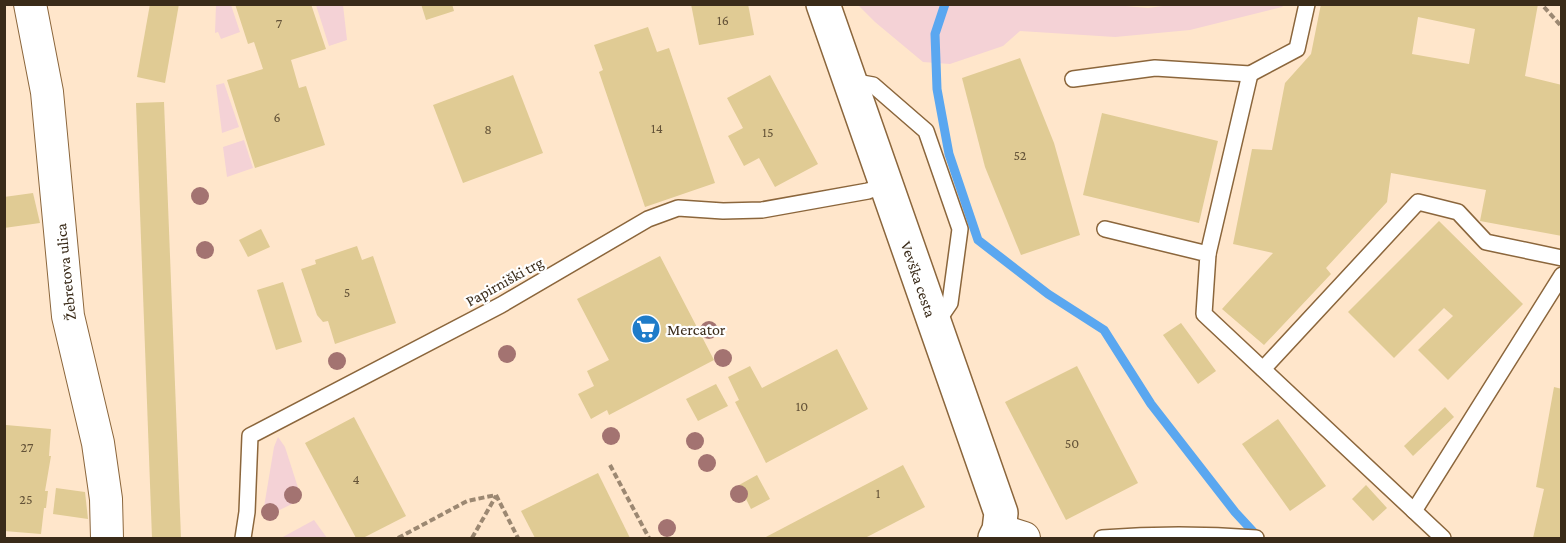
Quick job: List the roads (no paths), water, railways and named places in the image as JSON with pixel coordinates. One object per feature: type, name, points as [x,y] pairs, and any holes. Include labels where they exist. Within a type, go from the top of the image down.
[{"type":"street","name":"Žebretova ulica","points":[[30,4],[47,92],[68,316],[98,443],[106,499],[107,538]]},
{"type":"street","name":"Vevška cesta","points":[[824,4],[1001,513],[1006,536]]},
{"type":"lane","points":[[1073,79],[1155,68],[1250,74],[1297,49],[1307,4]]},
{"type":"lane","points":[[1250,74],[1208,254],[1204,314],[1443,538]]},
{"type":"lane","points":[[851,81],[873,85],[926,131],[960,229],[950,303],[935,325]]},
{"type":"lane","name":"Papirniški trg","points":[[243,538],[248,512],[250,436],[501,304],[648,219],[678,208],[723,211],[762,210],[868,191],[887,184]]},
{"type":"lane","points":[[1263,369],[1418,202],[1458,212],[1486,242],[1562,258]]},
{"type":"lane","points":[[1106,229],[1208,254]]},
{"type":"lane","points":[[1414,511],[1562,275]]},
{"type":"lane","points":[[1102,538],[1144,534],[1207,534],[1256,538]]},
{"type":"waterway","points":[[945,4],[935,34],[937,89],[949,154],[978,240],[1048,294],[1104,330],[1151,404],[1235,512],[1259,538]]},
{"type":"place","name":"Mercator","points":[[646,329]]}]
